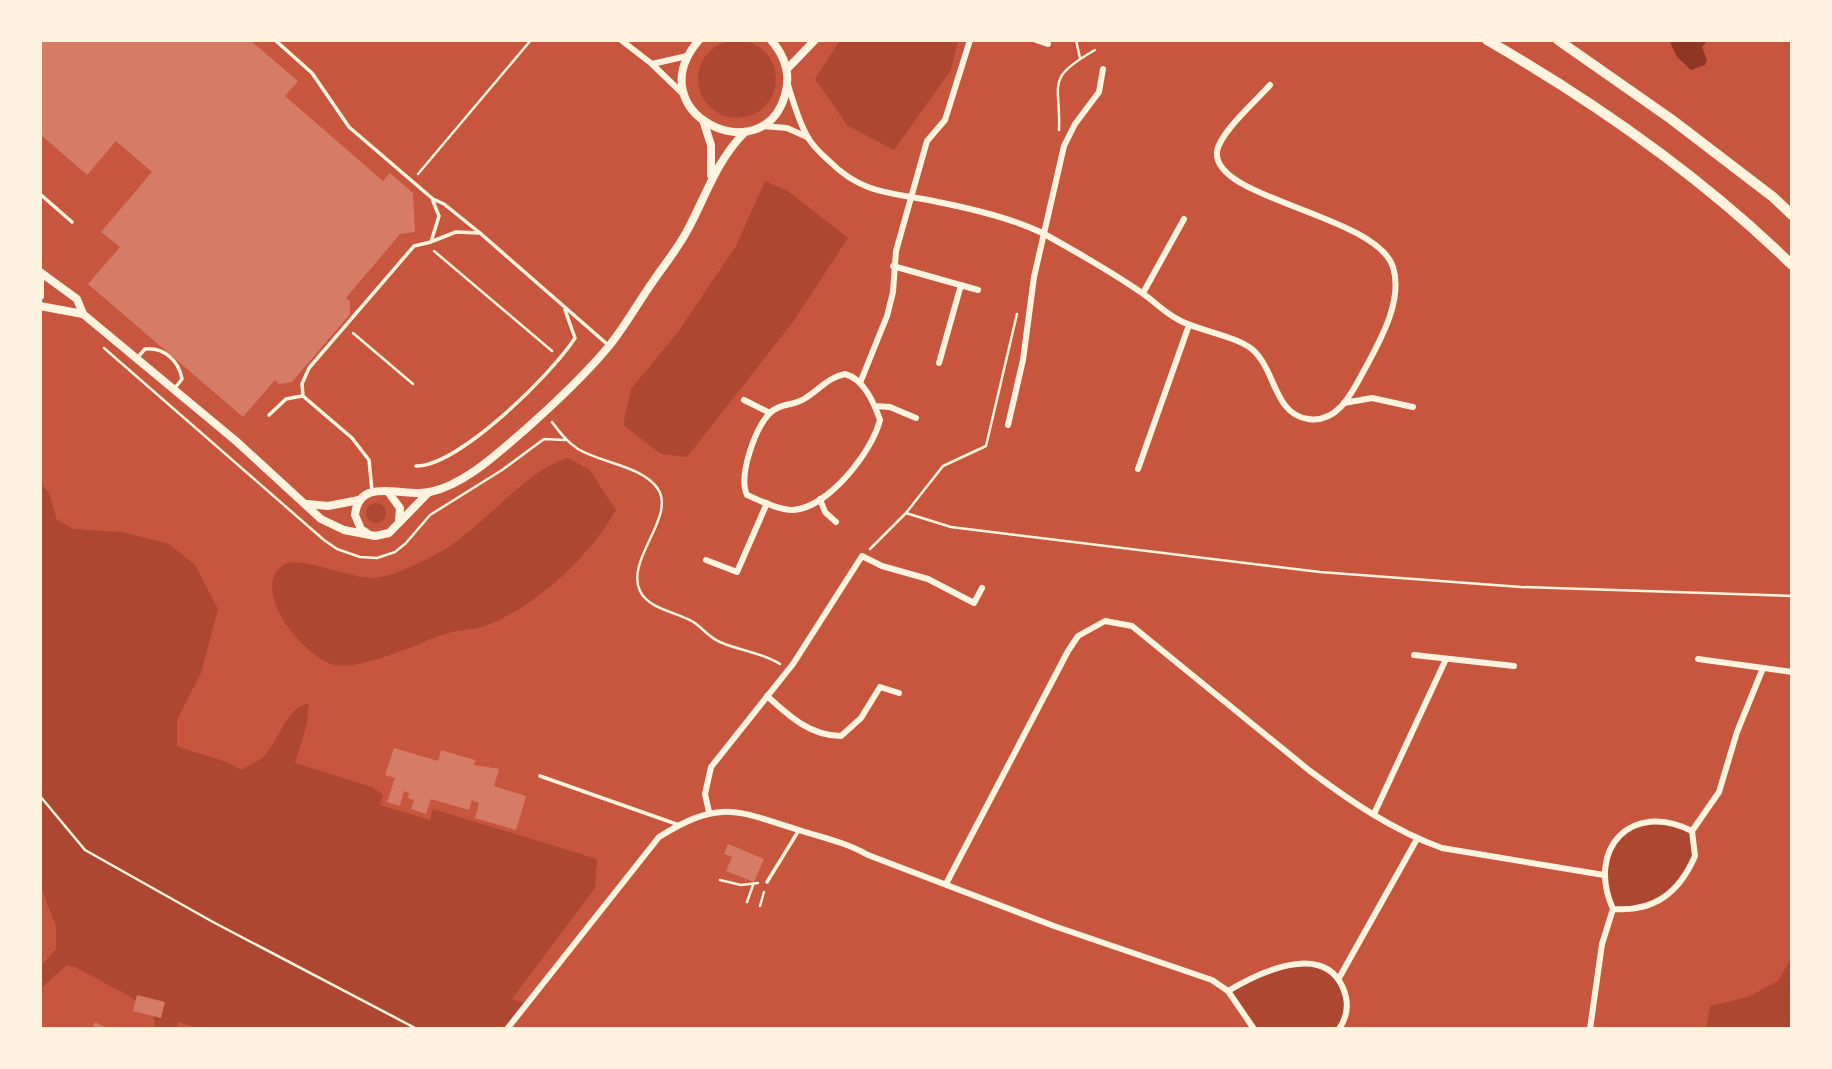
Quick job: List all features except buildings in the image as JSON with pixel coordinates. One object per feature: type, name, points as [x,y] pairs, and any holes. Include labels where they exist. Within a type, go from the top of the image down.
[{"type":"highway","points":[[1487,40],[1557,81],[1652,148],[1750,224],[1792,265]]},
{"type":"highway","points":[[1558,40],[1671,119],[1792,215]]},
{"type":"street","points":[[621,40],[652,64],[684,95],[696,116],[721,131],[745,132],[761,126],[774,115],[783,101],[788,85]]},
{"type":"street","points":[[684,95],[682,73],[687,56],[699,40]]},
{"type":"street","points":[[771,40],[782,54],[787,68],[788,85],[807,137]]},
{"type":"street","points":[[787,68],[815,40]]},
{"type":"street","points":[[860,383],[887,316],[893,292],[893,266],[927,141],[945,120],[970,40]]},
{"type":"street","points":[[1035,40],[1048,44]]},
{"type":"street","points":[[652,64],[687,56]]},
{"type":"street","points":[[1007,425],[1017,396],[1034,277],[1064,146],[1075,124],[1099,92],[1103,69]]},
{"type":"street","points":[[761,126],[787,128],[807,137],[854,182],[869,190],[936,201],[1036,230],[1143,293],[1189,325],[1254,351],[1292,414],[1319,420],[1338,411],[1344,403],[1388,321],[1395,276],[1385,252],[1371,241],[1306,209],[1258,193],[1228,174],[1219,164],[1216,153],[1221,139],[1270,85]]},
{"type":"street","points":[[704,123],[711,145],[711,178]]},
{"type":"street","points":[[307,503],[328,506],[359,500],[372,491],[429,492],[446,486],[485,462],[544,412],[609,346],[686,233],[711,178],[728,149],[745,132]]},
{"type":"street","points":[[1143,293],[1184,219]]},
{"type":"street","points":[[893,266],[978,290]]},
{"type":"street","points":[[40,274],[40,296]]},
{"type":"street","points":[[40,274],[77,299],[83,314],[307,503],[321,519],[344,530],[368,534],[389,533],[429,492]]},
{"type":"street","points":[[939,363],[961,285]]},
{"type":"street","points":[[40,306],[83,314]]},
{"type":"street","points":[[1138,469],[1189,325]]},
{"type":"street","points":[[835,376],[852,376],[860,383],[875,406],[880,421],[868,449],[821,499],[796,510],[747,495],[743,486],[745,468],[770,413],[782,405],[801,401],[835,376]]},
{"type":"street","points":[[1344,403],[1373,398],[1413,407]]},
{"type":"street","points":[[744,400],[770,413]]},
{"type":"street","points":[[875,406],[916,418]]},
{"type":"street","points":[[386,492],[397,501],[398,522]]},
{"type":"street","points":[[821,499],[825,512],[836,522]]},
{"type":"street","points":[[359,500],[355,515],[357,523],[368,534]]},
{"type":"street","points":[[706,560],[737,572],[767,503]]},
{"type":"street","points":[[709,812],[705,794],[711,767],[788,671],[862,556],[882,566],[946,586],[974,603],[982,589]]},
{"type":"street","points":[[947,882],[1068,651],[1078,636],[1105,621],[1132,626],[1155,642],[1310,771],[1417,839],[1442,848],[1604,875]]},
{"type":"street","points":[[1414,655],[1514,666]]},
{"type":"street","points":[[1374,814],[1446,659]]},
{"type":"street","points":[[1698,659],[1792,672]]},
{"type":"street","points":[[1613,909],[1645,907],[1657,903],[1673,889],[1695,856],[1692,831],[1719,792],[1737,732],[1763,668]]},
{"type":"street","points":[[767,696],[811,730],[828,736],[841,736],[861,718],[880,687],[899,693]]},
{"type":"street","points":[[507,1029],[659,837],[679,824],[709,812],[748,812],[852,845],[868,855],[947,882],[1054,926],[1212,980],[1228,991],[1254,1029]]},
{"type":"street","points":[[1590,1029],[1598,965],[1613,909],[1606,893],[1604,875],[1611,844],[1624,829],[1655,822],[1679,824],[1692,831]]},
{"type":"street","points":[[1339,1029],[1347,1009],[1339,978],[1417,839]]},
{"type":"street","points":[[1228,991],[1250,978],[1299,963],[1316,965],[1339,978]]},
{"type":"lane","points":[[275,40],[312,73],[349,127],[433,199],[444,204],[480,233],[609,346]]},
{"type":"lane","points":[[40,194],[72,222]]},
{"type":"lane","points":[[431,242],[439,216],[433,199]]},
{"type":"lane","points":[[372,491],[369,460],[352,438],[303,396],[302,384],[309,368],[414,246],[426,245],[456,232],[480,233]]},
{"type":"lane","points":[[416,466],[431,466],[455,451],[537,384],[562,359],[575,338],[565,308]]},
{"type":"lane","points":[[137,359],[145,349],[160,350],[167,355],[181,374],[182,379],[174,389]]},
{"type":"lane","points":[[270,415],[286,399],[303,396]]},
{"type":"lane","points":[[540,776],[679,824]]},
{"type":"lane","points":[[767,881],[799,830]]},
{"type":"path","points":[[411,181],[531,40]]},
{"type":"path","points":[[1076,40],[1080,58]]},
{"type":"path","points":[[1058,138],[1059,115],[1055,92],[1058,81],[1080,58],[1095,50]]},
{"type":"path","points":[[426,245],[562,359]]},
{"type":"path","points":[[862,556],[906,513],[943,466],[986,446],[1017,311]]},
{"type":"path","points":[[345,326],[413,384]]},
{"type":"path","points":[[94,340],[324,540],[337,549],[360,557],[377,558],[395,552],[430,515],[502,470],[544,439],[565,440]]},
{"type":"path","points":[[544,412],[565,440],[580,450],[642,476],[659,491],[662,507],[638,574],[640,592],[646,599],[686,618],[716,640],[761,655],[788,671]]},
{"type":"path","points":[[906,513],[951,527],[1320,572],[1521,587],[1792,596]]},
{"type":"path","points":[[40,796],[85,850],[213,922],[417,1029]]},
{"type":"path","points":[[720,880],[754,884],[767,881],[760,906]]},
{"type":"path","points":[[747,902],[754,884]]},
{"type":"shaded area","points":[[737,40],[752,43],[764,52],[773,64],[776,79],[773,94],[764,106],[752,115],[737,118],[722,115],[710,106],[701,94],[698,79],[701,64],[710,52],[722,43]]},
{"type":"shaded area","points":[[840,40],[958,40],[951,70],[894,150],[848,126],[815,79]]},
{"type":"shaded area","points":[[1669,40],[1708,40],[1702,47],[1707,60],[1705,65],[1691,70],[1677,57]]},
{"type":"shaded area","points":[[765,181],[788,191],[848,238],[793,322],[687,457],[661,454],[623,425],[631,389],[678,332],[736,246]]},
{"type":"shaded area","points":[[567,458],[589,469],[616,510],[577,562],[544,592],[507,616],[488,625],[452,632],[376,660],[344,666],[323,660],[309,650],[284,621],[272,589],[275,575],[285,564],[301,563],[372,578],[400,571],[446,548],[532,477]]},
{"type":"shaded area","points":[[40,483],[49,493],[57,520],[74,529],[122,532],[169,544],[195,565],[218,609],[201,673],[177,720],[177,746],[226,762],[241,770],[264,756],[289,717],[301,706],[309,703],[307,723],[295,763],[372,787],[383,795],[380,805],[430,820],[433,809],[597,859],[595,888],[512,999],[528,1004],[507,1029],[200,1029],[179,1022],[176,1029],[155,1029],[154,1016],[129,996],[75,967],[67,965],[40,989],[40,967],[56,949],[56,926],[40,885]]},
{"type":"shaded area","points":[[376,503],[383,506],[386,513],[383,520],[376,523],[369,520],[366,513],[369,506]]},
{"type":"shaded area","points":[[1655,822],[1692,831],[1693,851],[1687,871],[1674,889],[1654,904],[1613,909],[1607,877],[1609,851],[1614,841],[1624,832]]},
{"type":"shaded area","points":[[1792,956],[1792,1029],[1706,1029],[1710,1006],[1748,997],[1778,981]]},
{"type":"shaded area","points":[[1316,965],[1339,978],[1347,1009],[1339,1029],[1254,1029],[1228,991],[1279,968]]}]
